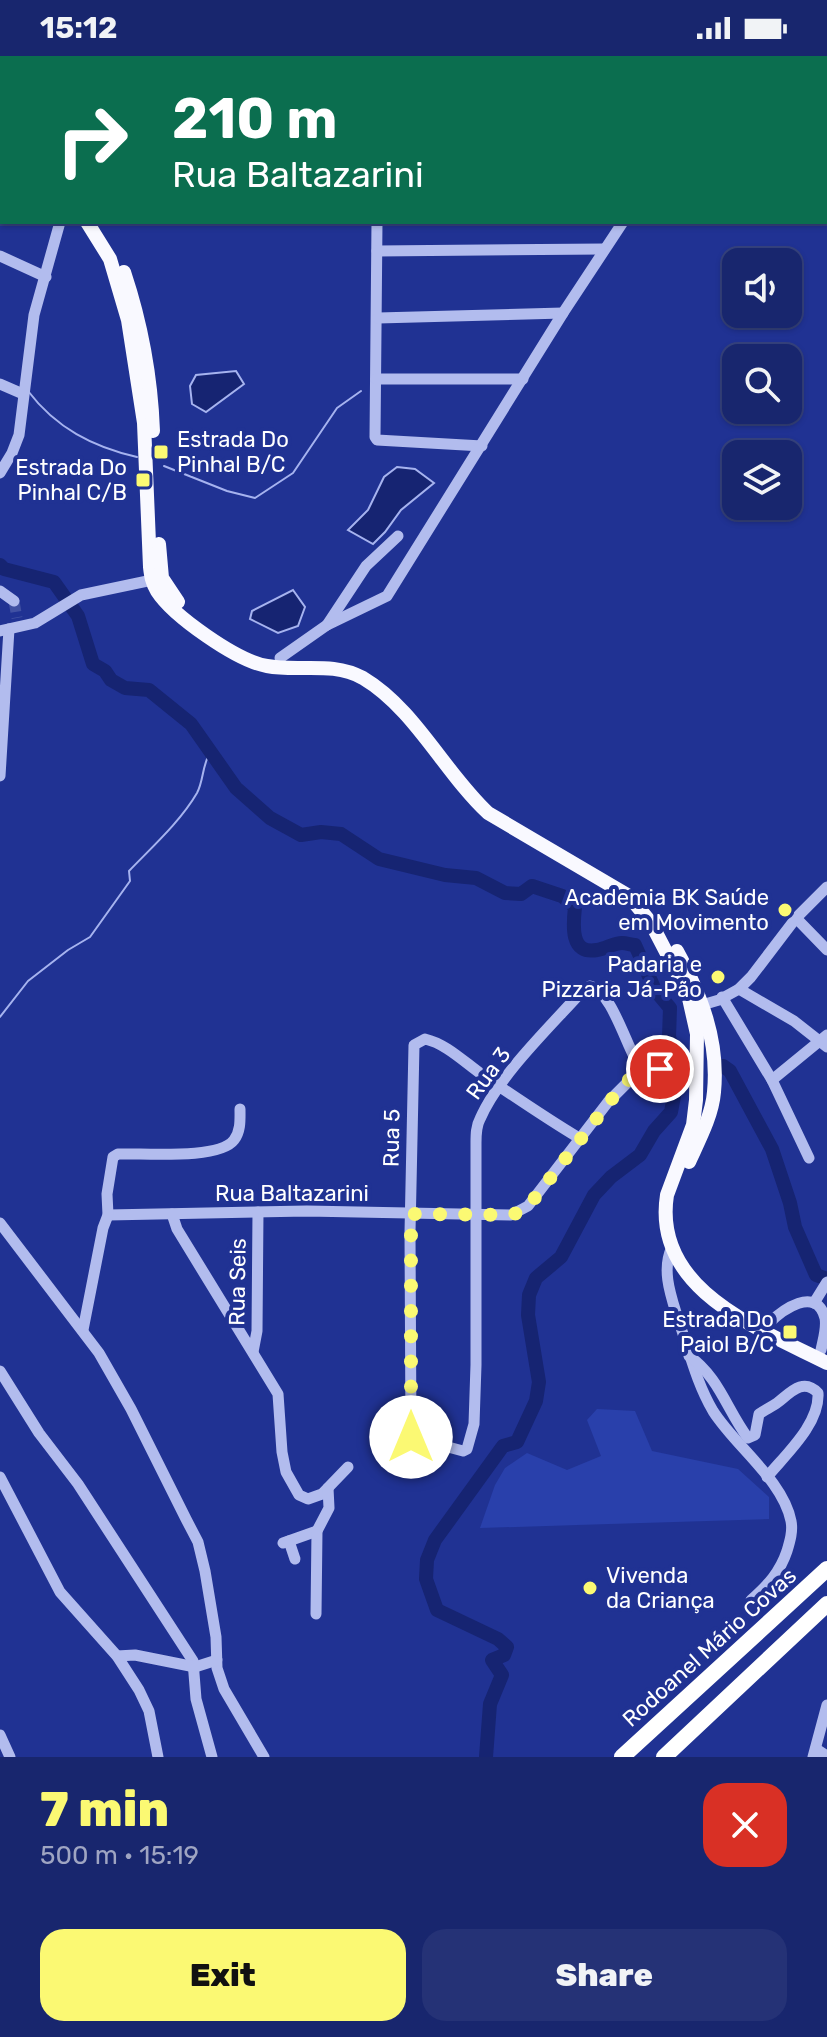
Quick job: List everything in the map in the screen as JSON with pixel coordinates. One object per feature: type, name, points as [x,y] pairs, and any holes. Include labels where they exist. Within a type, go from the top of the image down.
[{"type":"highway","name":"Rodoanel Mário Covas","points":[[622,1757],[827,1569]]},
{"type":"highway","points":[[664,1757],[827,1604]]},
{"type":"main road","points":[[88,224],[110,259],[128,320],[144,423],[158,593],[173,609],[244,660],[269,667],[324,667],[345,671],[379,688],[488,813],[629,896],[651,923],[701,1009]]},
{"type":"main road","points":[[99,224],[120,258],[144,347],[151,393],[157,579],[176,600],[248,651],[280,658],[353,665],[389,687],[484,800],[513,821],[627,883],[650,904],[698,990],[713,1101],[673,1200],[674,1231],[689,1262],[714,1291],[825,1355]]},
{"type":"main road","points":[[705,1050],[697,1068],[693,1125],[667,1195],[665,1219],[672,1247],[690,1277],[715,1303],[733,1315],[825,1355]]},
{"type":"main road","points":[[696,1100],[702,1103],[713,1101]]},
{"type":"street","points":[[0,473],[19,435],[34,315],[59,224]]},
{"type":"street","points":[[377,224],[377,440],[482,446]]},
{"type":"street","points":[[280,658],[327,625],[387,596],[622,224]]},
{"type":"street","points":[[377,251],[604,249]]},
{"type":"street","points":[[0,256],[46,277]]},
{"type":"street","points":[[378,318],[563,313]]},
{"type":"street","points":[[376,379],[523,379]]},
{"type":"street","points":[[0,384],[23,394]]},
{"type":"street","points":[[327,625],[366,566],[398,536]]},
{"type":"street","points":[[0,776],[11,626],[35,623],[69,601],[91,593],[157,579]]},
{"type":"street","points":[[0,591],[14,601]]},
{"type":"street","points":[[701,1009],[739,989],[796,918],[827,887]]},
{"type":"street","points":[[796,918],[827,950]]},
{"type":"street","name":"Rua 3","points":[[466,1450],[475,1410],[475,1214],[477,1129],[480,1118],[501,1086],[573,1001],[590,986],[599,990],[609,1003],[628,1048],[641,1069]]},
{"type":"street","points":[[739,989],[825,1040],[772,1080]]},
{"type":"street","points":[[720,998],[772,1080],[809,1158]]},
{"type":"street","name":"Rua 5","points":[[466,1450],[411,1437],[412,1053],[416,1043],[425,1039],[439,1044],[501,1086]]},
{"type":"street","points":[[641,1069],[697,1068]]},
{"type":"street","name":"Rua Baltazarini","points":[[108,1215],[258,1212],[511,1215],[528,1206],[579,1138],[622,1086],[641,1069]]},
{"type":"street","points":[[501,1086],[579,1138]]},
{"type":"street","points":[[83,1330],[108,1215],[110,1162],[115,1155],[223,1149],[237,1134],[240,1109]]},
{"type":"street","name":"Rua Seis","points":[[253,1352],[257,1331],[258,1212]]},
{"type":"street","points":[[172,1214],[177,1229],[278,1394],[283,1461],[299,1495],[316,1498],[348,1467]]},
{"type":"street","points":[[0,1223],[99,1353],[198,1542],[220,1676],[231,1704],[264,1757]]},
{"type":"street","points":[[672,1247],[667,1263],[669,1284],[689,1356],[711,1407],[767,1477],[786,1505],[792,1522],[784,1559],[769,1585],[751,1600]]},
{"type":"street","points":[[814,1303],[827,1282]]},
{"type":"street","points":[[768,1324],[782,1310],[803,1301],[814,1303],[826,1321],[825,1355]]},
{"type":"street","points":[[689,1356],[703,1366],[715,1382],[748,1438],[755,1435],[759,1414],[792,1390],[805,1385],[818,1393],[809,1424],[767,1477]]},
{"type":"street","points":[[0,1371],[39,1433],[78,1484],[195,1667],[196,1699],[212,1757]]},
{"type":"street","points":[[0,1477],[60,1592],[117,1656],[139,1690],[149,1711],[158,1757]]},
{"type":"street","points":[[316,1614],[317,1531],[329,1508],[328,1488]]},
{"type":"street","points":[[295,1559],[286,1542],[317,1531]]},
{"type":"street","points":[[117,1656],[135,1655],[195,1667],[217,1660]]},
{"type":"street","points":[[817,1755],[827,1705]]},
{"type":"street","points":[[0,1735],[10,1757]]},
{"type":"shaded area","points":[[236,371],[244,384],[206,412],[192,404],[190,386],[196,375]]},
{"type":"shaded area","points":[[397,467],[415,469],[434,483],[401,510],[373,544],[348,530],[368,510],[384,477]]},
{"type":"shaded area","points":[[293,590],[305,607],[298,626],[278,633],[250,619],[252,611]]},
{"type":"shaded area","points":[[597,1409],[635,1411],[652,1451],[738,1469],[769,1497],[769,1519],[480,1528],[495,1485],[505,1468],[527,1453],[567,1470],[601,1456],[587,1420]]},
{"type":"waterway","points":[[28,391],[51,416],[76,434],[105,448],[137,457]]},
{"type":"waterway","points":[[164,466],[227,491],[255,498],[293,473],[337,408],[361,391]]},
{"type":"waterway","points":[[0,565],[4,569],[54,582],[78,616],[93,664],[125,688],[149,690],[191,724],[236,788],[270,818],[301,835],[321,832],[341,834],[379,859],[445,875],[476,878],[505,893],[521,894],[532,886],[562,896],[575,907],[575,937],[582,948],[597,950],[619,943],[635,945],[655,990],[670,1008],[669,1037],[677,1063]]},
{"type":"waterway","points":[[0,1017],[28,981],[90,937],[130,881],[129,871],[190,804],[199,788],[211,751]]},
{"type":"waterway","points":[[723,1066],[730,1071],[772,1149],[795,1227],[816,1275],[827,1279]]},
{"type":"waterway","points":[[486,1757],[490,1704],[502,1675],[492,1660],[504,1655],[507,1647],[498,1639],[437,1610],[426,1579],[427,1560],[435,1540],[503,1446],[517,1442],[536,1401],[539,1382],[528,1315],[529,1295],[536,1278],[561,1257],[594,1195],[611,1177],[640,1155],[654,1131],[671,1112],[677,1080]]},
{"type":"tunnel","points":[[14,601],[17,618]]},
{"type":"place","name":"Estrada Do Pinhal B/C","points":[[161,452]]},
{"type":"place","name":"Estrada Do Pinhal C/B","points":[[143,480]]},
{"type":"place","name":"Academia BK Saúde em Movimento","points":[[785,910]]},
{"type":"place","name":"Padaria e Pizzaria Já-Pão","points":[[718,977]]},
{"type":"place","name":"Estrada Do Paiol B/C","points":[[790,1332]]},
{"type":"place","name":"Vivenda da Criança","points":[[590,1588]]},
{"type":"route","points":[[411,1437],[411,1214],[502,1216],[520,1212],[534,1199],[622,1086],[641,1069],[660,1069]]}]
